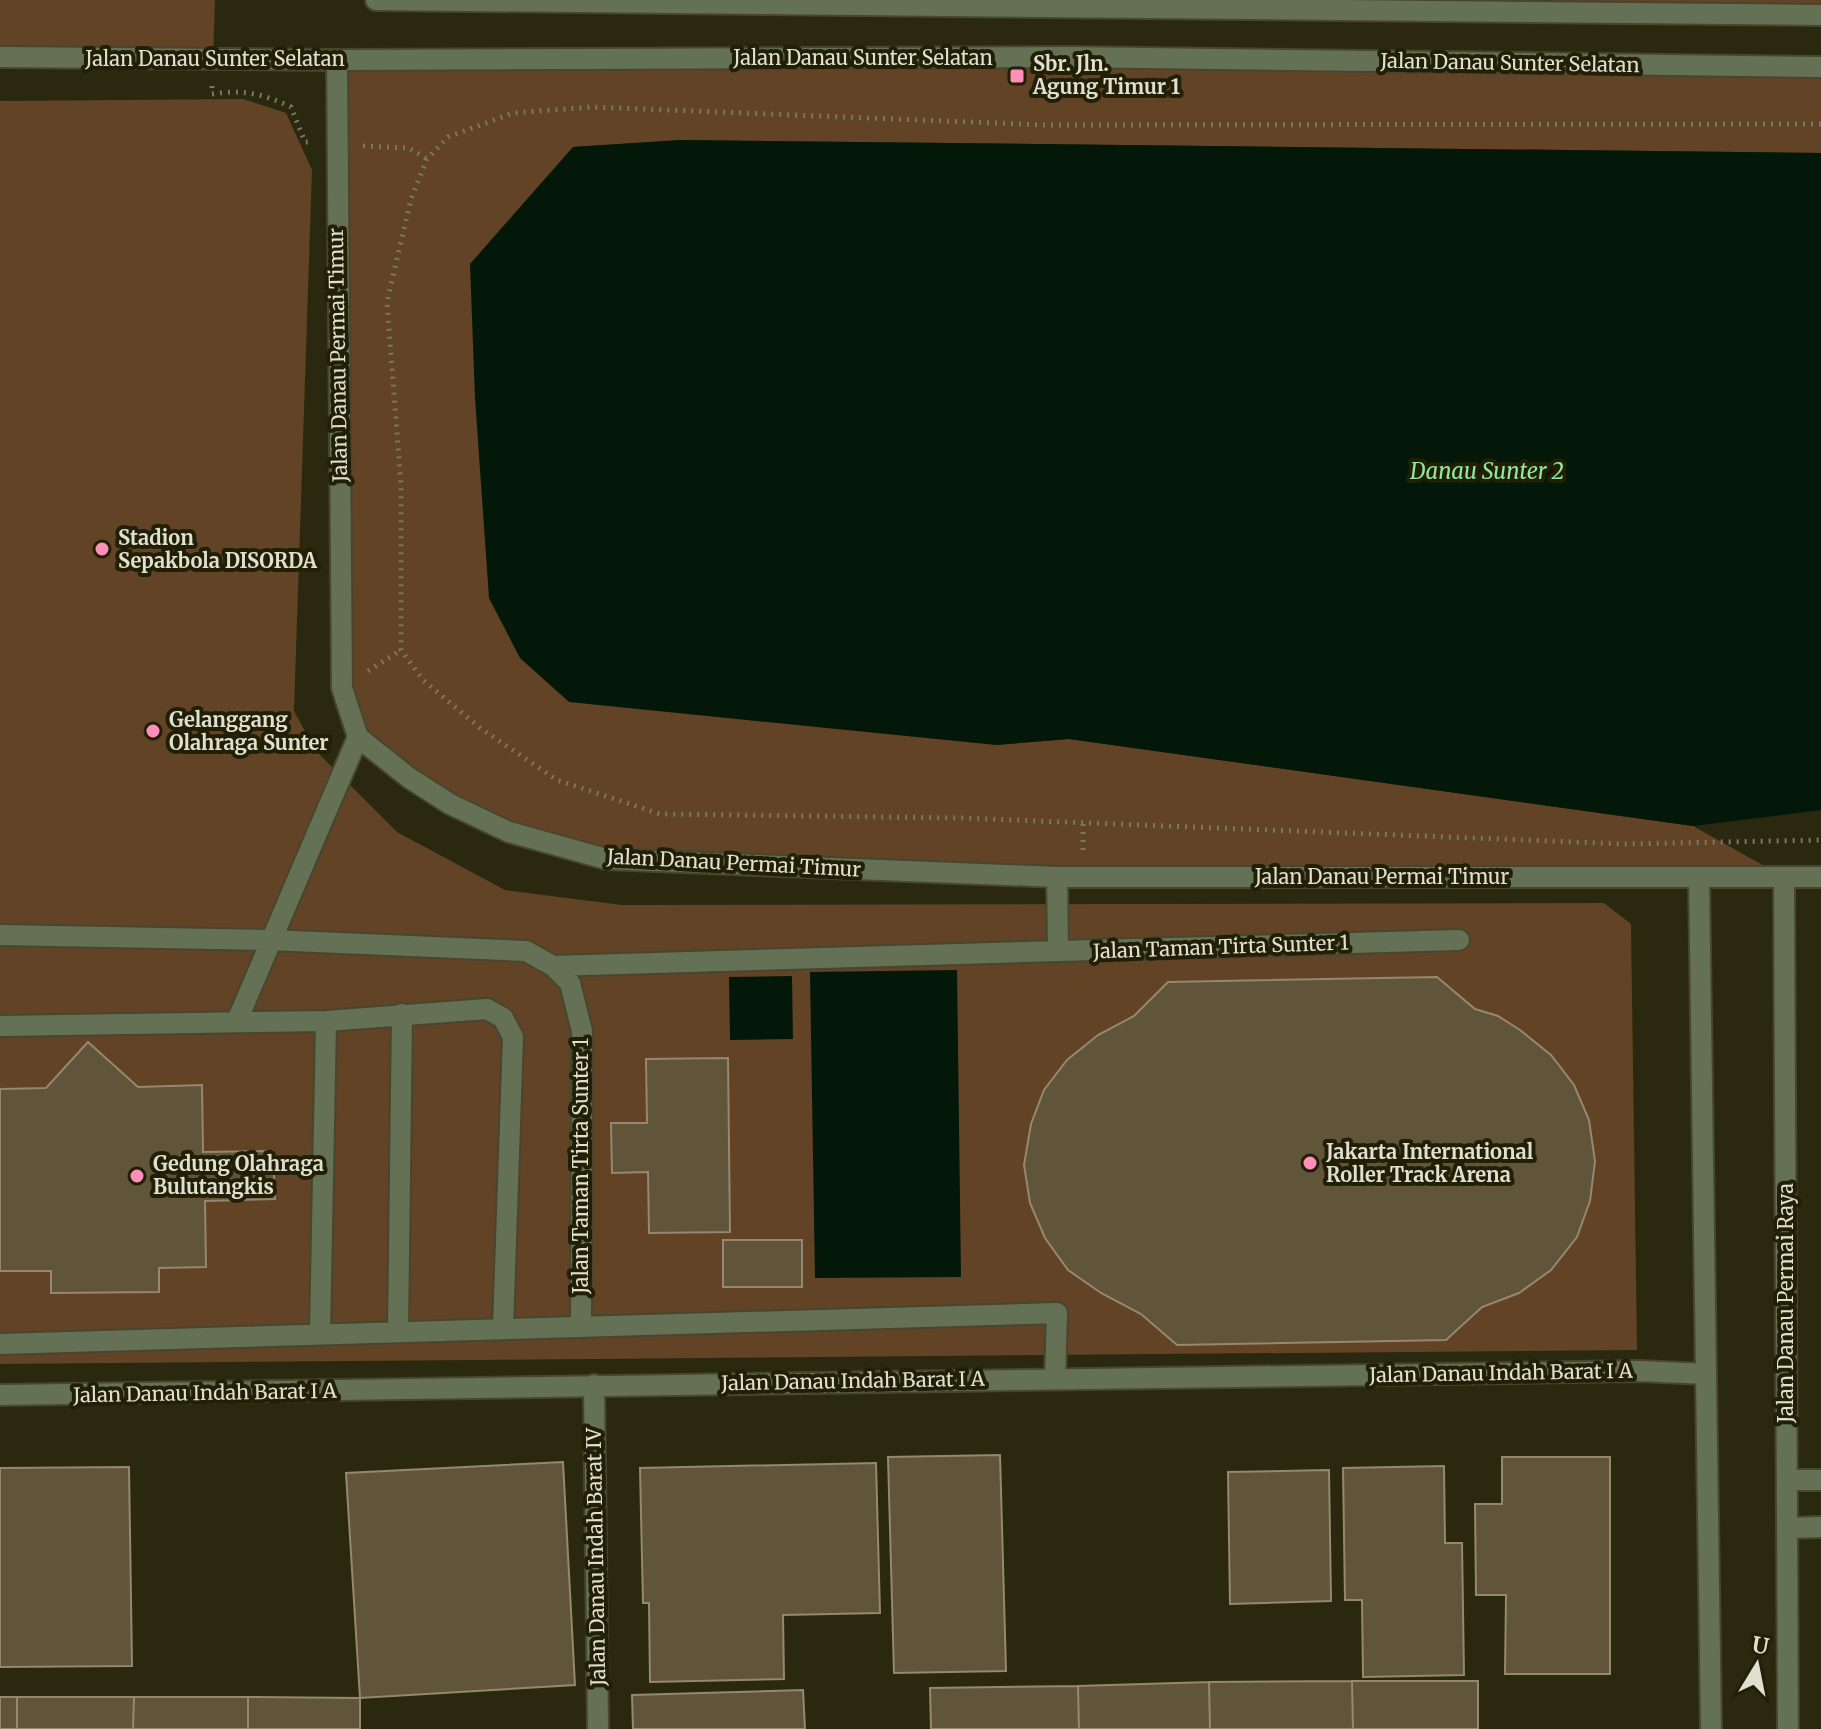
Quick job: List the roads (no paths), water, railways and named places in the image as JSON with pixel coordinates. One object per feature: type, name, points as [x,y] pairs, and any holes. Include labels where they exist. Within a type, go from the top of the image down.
[{"type":"street","points":[[376,0],[1163,8],[1192,4],[1821,15]]},
{"type":"street","name":"Jalan Danau Sunter Selatan","points":[[0,57],[337,60],[1165,58],[1821,67]]},
{"type":"street","name":"Jalan Danau Permai Timur","points":[[337,60],[342,688],[358,737],[408,777],[450,804],[509,832],[606,859],[1057,877],[1821,877]]},
{"type":"street","points":[[237,1021],[358,737]]},
{"type":"street","points":[[1057,877],[1058,951]]},
{"type":"street","points":[[1699,877],[1711,1729]]},
{"type":"street","name":"Jalan Danau Permai Raya","points":[[1784,877],[1788,1729]]},
{"type":"street","points":[[0,935],[269,940],[526,951],[553,966]]},
{"type":"street","name":"Jalan Taman Tirta Sunter 1","points":[[553,966],[1459,940]]},
{"type":"street","name":"Jalan Taman Tirta Sunter 1","points":[[553,966],[570,983],[582,1031],[581,1326]]},
{"type":"street","points":[[0,1026],[326,1021],[487,1009],[503,1018],[513,1037],[503,1328]]},
{"type":"street","points":[[398,1332],[402,1014]]},
{"type":"street","points":[[320,1334],[326,1021]]},
{"type":"street","points":[[0,1344],[1057,1313],[1055,1379]]},
{"type":"street","name":"Jalan Danau Indah Barat I A","points":[[0,1395],[1639,1371],[1706,1374]]},
{"type":"street","name":"Jalan Danau Indah Barat IV","points":[[594,1385],[598,1729]]},
{"type":"street","points":[[1787,1480],[1821,1480]]},
{"type":"street","points":[[1787,1528],[1821,1527]]},
{"type":"water","name":"Danau Sunter 2","points":[[681,140],[1821,153],[1821,810],[1693,826],[1069,739],[996,745],[569,702],[520,658],[489,598],[475,398],[470,264],[573,147]]},
{"type":"water","points":[[957,970],[961,1277],[815,1278],[810,972]]},
{"type":"water","points":[[792,976],[793,1039],[730,1040],[729,977]]},
{"type":"place","name":"Sbr. Jln. Agung Timur 1","points":[[1017,76]]},
{"type":"place","name":"Stadion Sepakbola DISORDA","points":[[102,549]]},
{"type":"place","name":"Gelanggang Olahraga Sunter","points":[[153,731]]},
{"type":"place","name":"Jakarta International Roller Track Arena","points":[[1310,1163]]},
{"type":"place","name":"Gedung Olahraga Bulutangkis","points":[[137,1176]]}]
